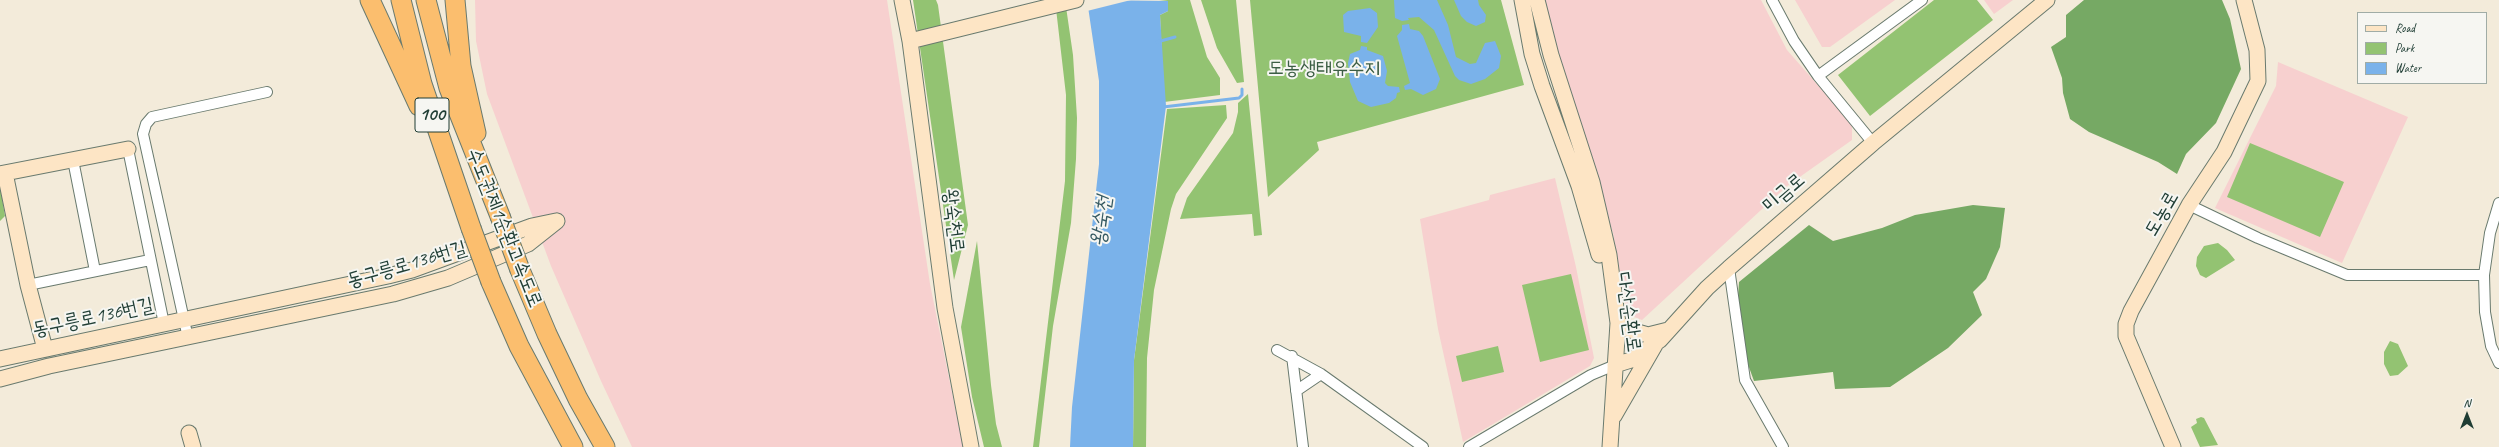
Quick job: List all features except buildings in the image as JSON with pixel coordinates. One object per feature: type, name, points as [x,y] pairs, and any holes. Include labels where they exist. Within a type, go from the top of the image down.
[{"type":"highway","points":[[370,0],[455,187]]},
{"type":"highway","name":"수도권제1순환고속도로","points":[[400,0],[422,84],[455,187],[491,282],[519,346],[573,447]]},
{"type":"highway","name":"수도권제1순환고속도로","points":[[426,0],[449,88],[520,270],[547,334],[578,399],[605,447]]},
{"type":"highway","points":[[455,0],[461,66],[486,182]]},
{"type":"street","name":"왕숙천로","points":[[902,0],[915,39],[944,308],[971,447]]},
{"type":"street","points":[[915,39],[1076,0]]},
{"type":"street","name":"다산순환로","points":[[1522,0],[1532,54],[1578,186],[1597,247],[1615,365]]},
{"type":"street","name":"다산순환로","points":[[1537,0],[1551,55],[1592,182],[1609,255],[1618,322],[1615,365]]},
{"type":"street","points":[[1772,0],[1794,41],[1818,76],[1872,143]]},
{"type":"street","points":[[1818,76],[1922,0]]},
{"type":"street","name":"미금로","points":[[1615,365],[1631,360],[1655,344],[1706,288],[1872,143],[2047,0]]},
{"type":"street","name":"도농로","points":[[2173,447],[2126,336],[2126,324],[2130,311],[2189,205],[2224,152],[2258,81],[2257,50],[2244,0]]},
{"type":"street","points":[[188,338],[143,134],[146,124],[152,117],[267,92]]},
{"type":"street","points":[[45,349],[28,285],[3,174],[128,149],[164,324]]},
{"type":"street","points":[[73,160],[95,271]]},
{"type":"street","points":[[2499,203],[2490,233],[2484,275],[2485,312],[2491,346],[2499,363]]},
{"type":"street","points":[[2189,205],[2258,238],[2347,275],[2484,275]]},
{"type":"street","name":"동구릉로136번길","points":[[0,359],[164,324],[184,318],[412,270],[532,226],[557,221],[528,244],[448,278],[393,294],[49,366],[0,379]]},
{"type":"street","points":[[28,285],[150,260]]},
{"type":"street","points":[[1729,268],[1745,380],[1783,447]]},
{"type":"street","points":[[1618,322],[1627,329],[1648,336],[1669,330]]},
{"type":"street","points":[[1609,439],[1622,399],[1655,344]]},
{"type":"street","points":[[1277,350],[1292,356],[1320,374],[1423,447]]},
{"type":"street","points":[[1292,356],[1303,447]]},
{"type":"street","points":[[1469,447],[1591,375],[1615,365],[1609,439]]},
{"type":"street","points":[[1296,391],[1320,374]]},
{"type":"shaded area","points":[[475,0],[887,0],[930,284],[963,447],[632,447],[601,381],[551,266],[487,94],[476,41]]},
{"type":"shaded area","points":[[1545,0],[1761,0],[1787,50],[1852,124],[1852,140],[1787,186],[1642,320],[1627,314],[1613,233],[1554,48]]},
{"type":"shaded area","points":[[1795,0],[1895,0],[1830,47],[1822,47]]},
{"type":"shaded area","points":[[1984,0],[2013,0],[1994,14]]},
{"type":"shaded area","points":[[2278,62],[2408,117],[2342,263],[2215,208],[2276,86]]},
{"type":"shaded area","points":[[1555,178],[1576,267],[1594,358],[1590,366],[1463,442],[1438,329],[1420,219],[1489,200],[1490,195]]},
{"type":"green space","points":[[913,0],[936,0],[938,5],[968,225],[954,280]]},
{"type":"green space","points":[[1055,0],[1065,0],[1073,55],[1077,118],[1076,159],[1071,223],[1053,326],[1039,447],[1033,447],[1065,181],[1066,95]]},
{"type":"green space","points":[[1159,0],[1190,0],[1207,57],[1220,78],[1220,95],[1164,102],[1160,15],[1168,11],[1168,1]]},
{"type":"green space","points":[[1201,0],[1236,0],[1244,82],[1237,83],[1217,48]]},
{"type":"green space","name":"도농생태유수지","points":[[1250,0],[1501,0],[1524,85],[1317,142],[1319,150],[1268,197]]},
{"type":"green space","points":[[1934,0],[1977,0],[1993,20],[1870,116],[1838,75]]},
{"type":"green space","points":[[2084,0],[2222,0],[2230,19],[2241,69],[2216,123],[2186,154],[2177,174],[2158,162],[2089,132],[2070,119],[2063,93],[2062,78],[2051,47],[2066,37],[2066,15]]},
{"type":"green space","points":[[1248,94],[1262,235],[1254,236],[1252,214],[1180,219],[1187,198],[1233,133],[1238,112],[1238,103]]},
{"type":"green space","points":[[1226,105],[1227,118],[1176,194],[1171,209],[1154,290],[1147,358],[1146,447],[1133,447],[1134,360],[1167,109]]},
{"type":"green space","points":[[2250,143],[2344,182],[2320,237],[2227,197]]},
{"type":"green space","points":[[0,186],[5,216],[0,221]]},
{"type":"green space","points":[[1973,205],[2005,208],[2000,247],[1986,279],[1973,292],[1982,315],[1948,348],[1890,387],[1835,389],[1833,372],[1754,381],[1746,359],[1738,297],[1739,282],[1809,225],[1833,241],[1882,228],[1915,215]]},
{"type":"green space","points":[[977,241],[991,385],[996,424],[1002,447],[984,447],[972,397],[961,327]]},
{"type":"green space","points":[[2218,243],[2227,250],[2235,260],[2206,278],[2200,275],[2196,266],[2197,257],[2204,246]]},
{"type":"green space","points":[[1571,274],[1589,350],[1540,362],[1522,285]]},
{"type":"green space","points":[[2390,341],[2398,344],[2408,366],[2398,375],[2390,376],[2384,364],[2384,352]]},
{"type":"green space","points":[[1498,346],[1504,372],[1462,382],[1456,356]]},
{"type":"green space","points":[[2201,417],[2204,418],[2218,445],[2200,447],[2191,427],[2197,423],[2196,419]]},
{"type":"water","name":"왕숙천","points":[[1087,0],[1168,1],[1168,11],[1160,15],[1166,106],[1134,360],[1133,447],[1070,447],[1072,407],[1099,164],[1099,81]]},
{"type":"water","points":[[1394,0],[1437,0],[1448,25],[1456,57],[1470,64],[1476,63],[1485,43],[1495,41],[1501,56],[1499,68],[1485,79],[1471,84],[1459,80],[1455,76],[1434,30],[1419,17],[1408,18],[1409,20],[1402,21],[1395,18]]},
{"type":"water","points":[[1454,0],[1478,0],[1479,5],[1486,15],[1485,22],[1476,26],[1467,22],[1461,16]]},
{"type":"water","points":[[1370,8],[1377,13],[1378,27],[1367,43],[1361,42],[1361,36],[1344,32],[1343,15],[1348,11]]},
{"type":"water","points":[[1409,24],[1410,29],[1419,31],[1423,36],[1440,79],[1436,89],[1423,95],[1411,89],[1405,90],[1404,86],[1410,83],[1397,36],[1402,30],[1402,25]]},
{"type":"water","points":[[1361,46],[1367,47],[1367,50],[1383,56],[1387,71],[1385,83],[1388,86],[1399,87],[1400,92],[1397,93],[1396,98],[1389,103],[1371,107],[1358,101],[1350,82],[1348,63],[1350,54],[1360,50]]},
{"type":"pier","points":[[1085,0],[1131,0],[1087,11]]},
{"type":"waterway","points":[[1157,42],[1175,37]]},
{"type":"waterway","points":[[1163,107],[1239,98],[1242,95],[1242,89]]}]
